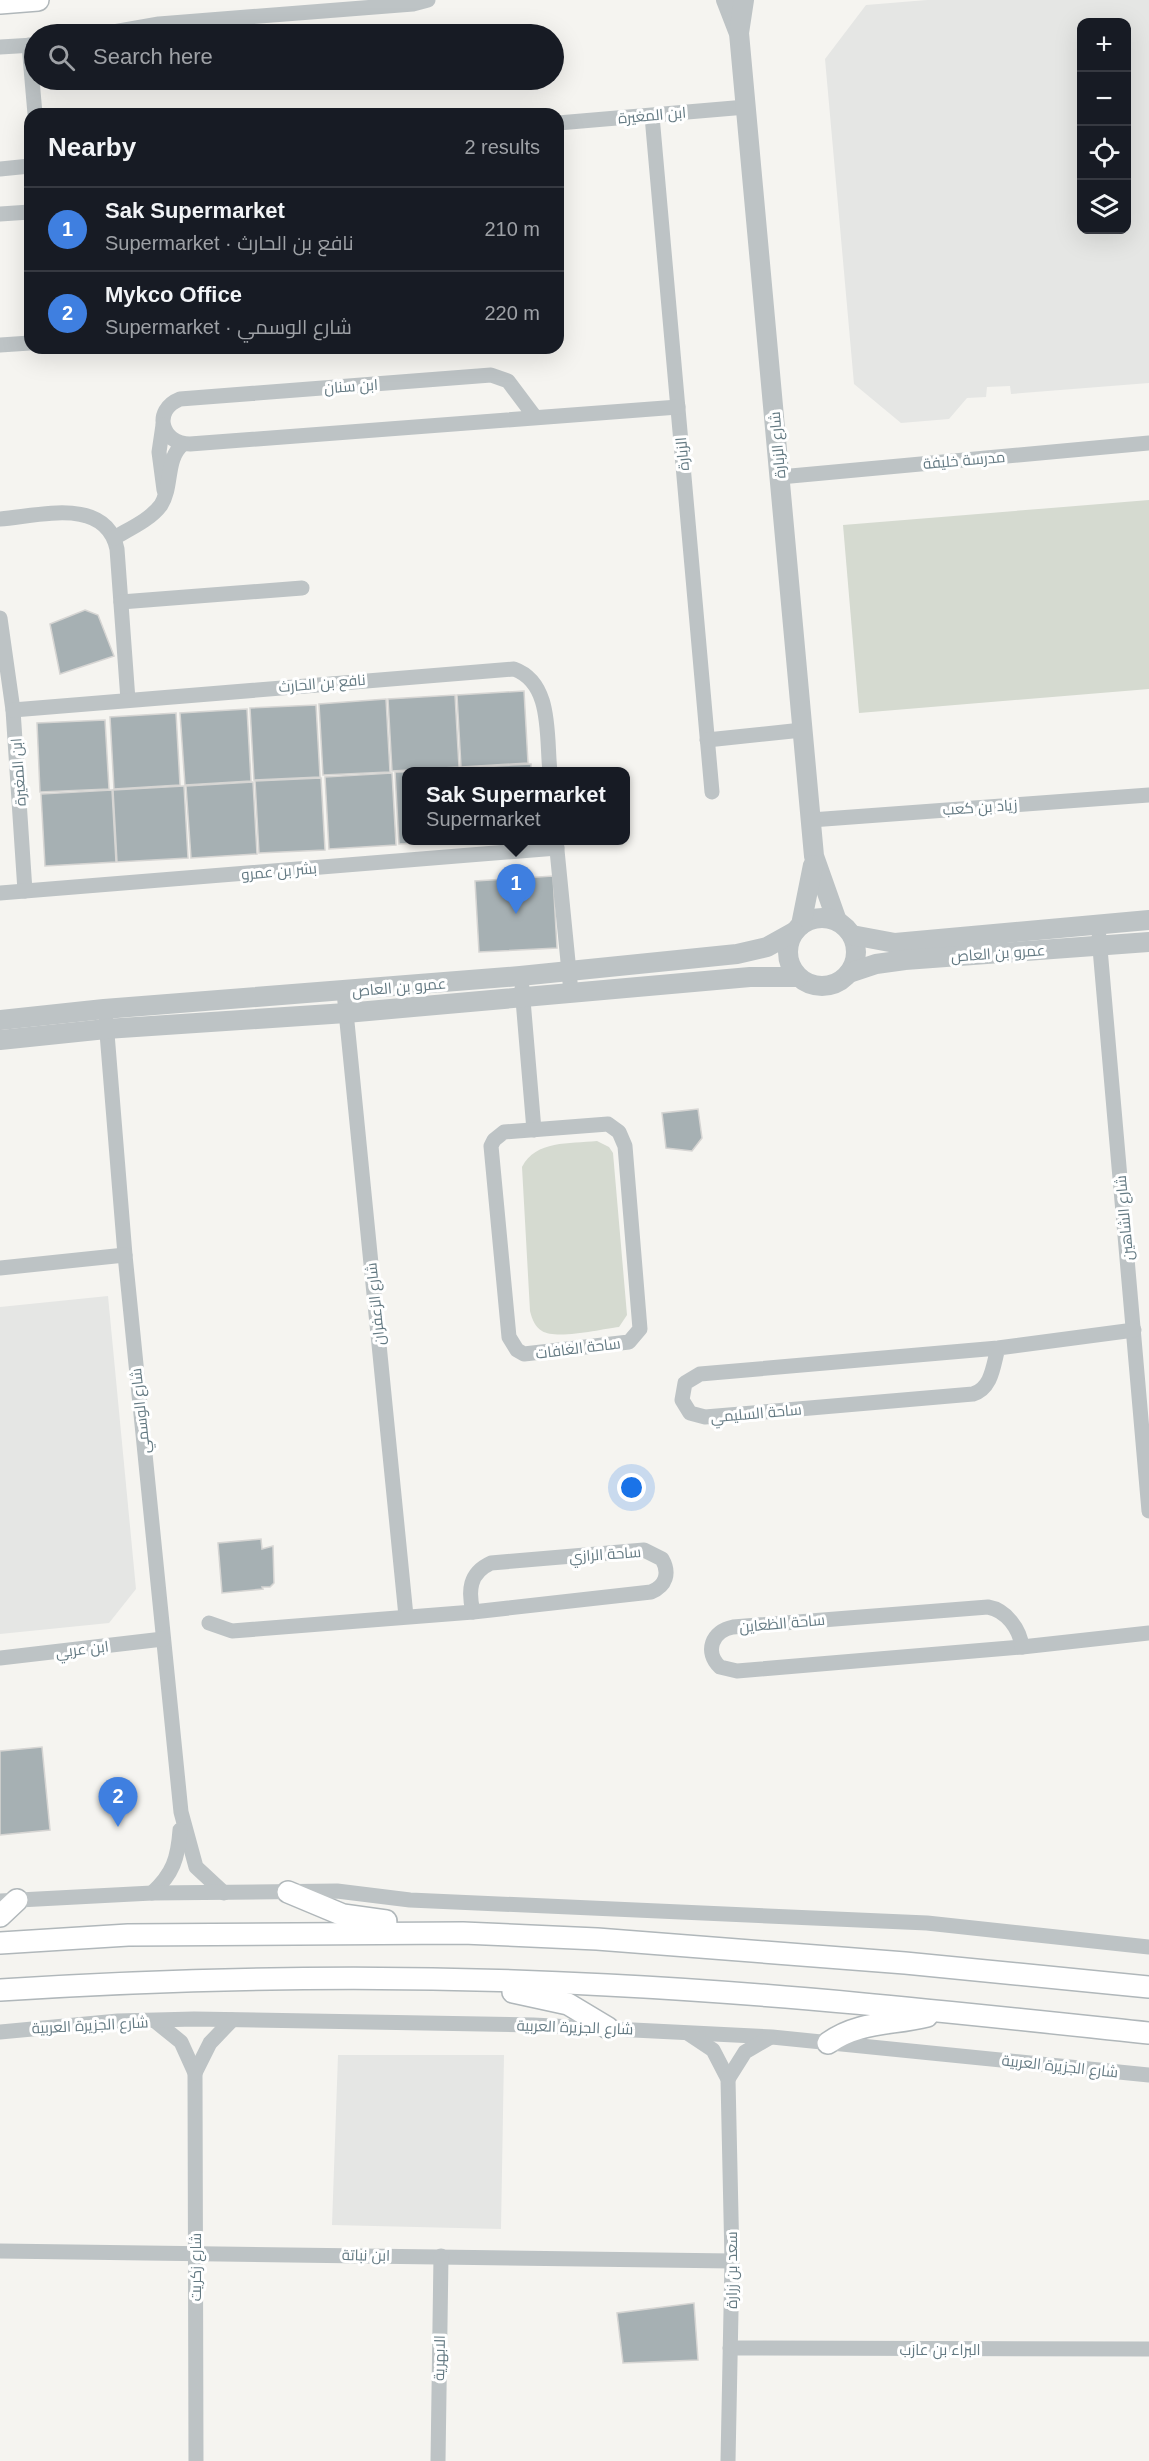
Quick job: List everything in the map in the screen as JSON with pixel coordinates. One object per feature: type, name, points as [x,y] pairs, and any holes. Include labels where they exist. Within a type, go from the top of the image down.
[{"type":"main road","points":[[1,4],[38,0]]},
{"type":"main road","points":[[288,1892],[343,1915],[424,1923],[463,1933]]},
{"type":"main road","points":[[0,1916],[9,1901]]},
{"type":"main road","points":[[0,1942],[128,1935],[463,1933],[609,1940],[904,1963],[1149,1987]]},
{"type":"main road","points":[[0,1990],[250,1979],[476,1980],[789,1996],[1149,2033]]},
{"type":"main road","points":[[476,1980],[505,1990],[568,2004],[608,2028]]},
{"type":"main road","points":[[828,2043],[840,2034],[862,2025],[914,2019],[942,2011]]},
{"type":"street","points":[[159,24],[413,4],[429,0]]},
{"type":"street","name":"شارع الزبارة","points":[[726,0],[739,33]]},
{"type":"street","name":"شارع الزبارة","points":[[744,0],[739,33],[814,856],[837,921]]},
{"type":"street","points":[[0,47],[24,46]]},
{"type":"street","points":[[34,90],[35,108]]},
{"type":"street","name":"ابن المغيرة","points":[[564,123],[746,107]]},
{"type":"street","name":"الزبارة","points":[[652,116],[712,792]]},
{"type":"street","points":[[0,169],[24,166]]},
{"type":"street","points":[[0,214],[24,212]]},
{"type":"street","points":[[0,345],[24,343]]},
{"type":"street","name":"ابن سنان","points":[[165,493],[161,480],[159,452],[163,425],[167,408],[180,399],[491,375],[508,381],[535,417]]},
{"type":"street","points":[[163,425],[167,436],[183,444],[678,407]]},
{"type":"street","name":"مدرسة خليفة","points":[[780,477],[1149,443]]},
{"type":"street","points":[[114,538],[155,511],[170,484],[173,458],[183,444]]},
{"type":"street","points":[[0,519],[77,512],[96,518],[104,524],[114,538],[128,700]]},
{"type":"street","points":[[121,602],[302,588]]},
{"type":"street","name":"ابن المغيرة","points":[[0,618],[14,710],[26,891]]},
{"type":"street","name":"نافع بن الحارث","points":[[14,710],[514,669],[530,676],[540,690],[550,767]]},
{"type":"street","points":[[707,740],[802,730]]},
{"type":"street","name":"زياد بن كعب","points":[[811,820],[1149,795]]},
{"type":"street","name":"بشر بن عمرو","points":[[0,893],[546,845]]},
{"type":"street","points":[[557,845],[571,992]]},
{"type":"street","name":"شارع الزبارة","points":[[797,928],[814,856]]},
{"type":"street","points":[[818,918],[837,921],[852,935],[856,955],[849,974],[842,980],[824,987],[806,983],[792,969],[787,950],[797,928],[818,918]]},
{"type":"street","name":"عمرو بن العاص","points":[[852,935],[894,943],[1149,920]]},
{"type":"street","name":"شارع الشاهين","points":[[1098,925],[1149,1511]]},
{"type":"street","name":"عمرو بن العاص","points":[[0,1020],[104,1009],[344,992],[569,972],[752,952],[797,928]]},
{"type":"street","name":"عمرو بن العاص","points":[[849,974],[876,964],[904,960],[1149,942]]},
{"type":"street","points":[[520,976],[534,1130]]},
{"type":"street","name":"عمرو بن العاص","points":[[0,1040],[106,1029],[346,1013],[766,976],[798,977]]},
{"type":"street","name":"شارع الزعفران","points":[[344,992],[406,1616]]},
{"type":"street","name":"شارع الوسمي","points":[[104,1009],[125,1255],[182,1812],[195,1867],[224,1893]]},
{"type":"street","name":"ساحة الغافات","points":[[608,1124],[614,1127],[623,1138],[641,1322],[638,1334],[629,1342],[532,1354],[517,1350],[512,1344],[509,1337],[491,1146],[494,1140],[504,1132],[534,1130],[608,1124]]},
{"type":"street","points":[[0,1268],[125,1255]]},
{"type":"street","name":"ساحة السليمي","points":[[998,1348],[988,1382],[980,1392],[973,1394],[705,1418],[690,1413],[682,1400],[685,1383],[700,1374],[998,1348],[1134,1330]]},
{"type":"street","name":"ساحة الرازي","points":[[209,1623],[232,1631],[473,1612],[651,1592],[657,1589],[666,1578],[666,1565],[657,1554],[644,1550],[491,1563],[479,1570],[472,1580],[470,1596],[473,1612]]},
{"type":"street","name":"ساحة الظعاين","points":[[1022,1647],[1020,1636],[1005,1614],[988,1607],[733,1627],[723,1630],[715,1637],[711,1653],[720,1667],[737,1671],[1022,1647],[1149,1633]]},
{"type":"street","name":"ابن عربي","points":[[0,1658],[164,1639]]},
{"type":"street","name":"شارع الوسمي","points":[[152,1893],[176,1864],[182,1812]]},
{"type":"street","points":[[9,1901],[152,1893],[344,1892],[410,1900],[927,1923],[1149,1947]]},
{"type":"street","name":"شارع الجزيرة العربية","points":[[0,2032],[155,2021],[232,2020],[608,2028],[772,2037],[1149,2075]]},
{"type":"street","name":"شارع زكريت","points":[[195,2073],[210,2043],[232,2020]]},
{"type":"street","name":"شارع زكريت","points":[[155,2021],[181,2042],[195,2073],[196,2461]]},
{"type":"street","name":"سعد بن زرارة","points":[[686,2032],[713,2050],[729,2079],[732,2261],[728,2461]]},
{"type":"street","name":"سعد بن زرارة","points":[[729,2079],[744,2052],[772,2037]]},
{"type":"street","name":"ابن نباتة","points":[[0,2251],[732,2261]]},
{"type":"street","name":"الابهرية","points":[[438,2461],[441,2256]]},
{"type":"street","name":"البراء بن عازب","points":[[730,2348],[1149,2349]]},
{"type":"shaded area","points":[[927,0],[1149,0],[1149,383],[1011,394],[1010,386],[987,387],[986,397],[967,398],[949,419],[901,423],[854,384],[825,59],[866,5]]},
{"type":"shaded area","points":[[1149,500],[1149,689],[859,713],[843,525]]},
{"type":"shaded area","points":[[597,1141],[609,1147],[613,1153],[627,1315],[619,1327],[568,1334],[549,1333],[537,1327],[530,1311],[522,1167],[528,1158],[544,1148],[565,1143]]},
{"type":"shaded area","points":[[108,1296],[136,1589],[109,1623],[0,1634],[0,1307]]},
{"type":"shaded area","points":[[338,2055],[504,2055],[501,2229],[332,2225]]},
{"type":"building","points":[[85,610],[98,615],[114,656],[60,674],[50,624]]},
{"type":"building","points":[[524,691],[528,763],[461,767],[457,695]]},
{"type":"building","points":[[455,695],[459,767],[402,767],[402,770],[392,771],[388,699]]},
{"type":"building","points":[[386,699],[390,772],[323,775],[319,704]]},
{"type":"building","points":[[316,705],[320,777],[254,780],[250,708]]},
{"type":"building","points":[[247,709],[251,781],[185,785],[180,713]]},
{"type":"building","points":[[176,713],[180,785],[114,789],[110,717]]},
{"type":"building","points":[[105,720],[109,789],[40,792],[37,723]]},
{"type":"building","points":[[531,764],[531,767],[481,767]]},
{"type":"building","points":[[395,772],[402,772],[402,844],[399,844]]},
{"type":"building","points":[[392,773],[396,845],[329,849],[325,777]]},
{"type":"building","points":[[321,778],[325,850],[259,853],[255,781]]},
{"type":"building","points":[[253,782],[257,854],[191,858],[186,786]]},
{"type":"building","points":[[184,786],[188,858],[117,862],[113,790]]},
{"type":"building","points":[[112,790],[116,862],[45,866],[41,794]]},
{"type":"building","points":[[553,876],[557,948],[479,952],[475,881]]},
{"type":"building","points":[[698,1109],[702,1138],[692,1151],[666,1148],[662,1113]]},
{"type":"building","points":[[261,1539],[262,1549],[273,1546],[274,1583],[270,1587],[262,1587],[263,1589],[222,1593],[218,1543]]},
{"type":"building","points":[[42,1747],[50,1830],[0,1835],[0,1751]]},
{"type":"building","points":[[694,2303],[698,2360],[623,2363],[617,2313]]},
{"type":"place","name":"Sak Supermarket","points":[[516,914]]},
{"type":"place","name":"Mykco Office","points":[[118,1827]]}]
